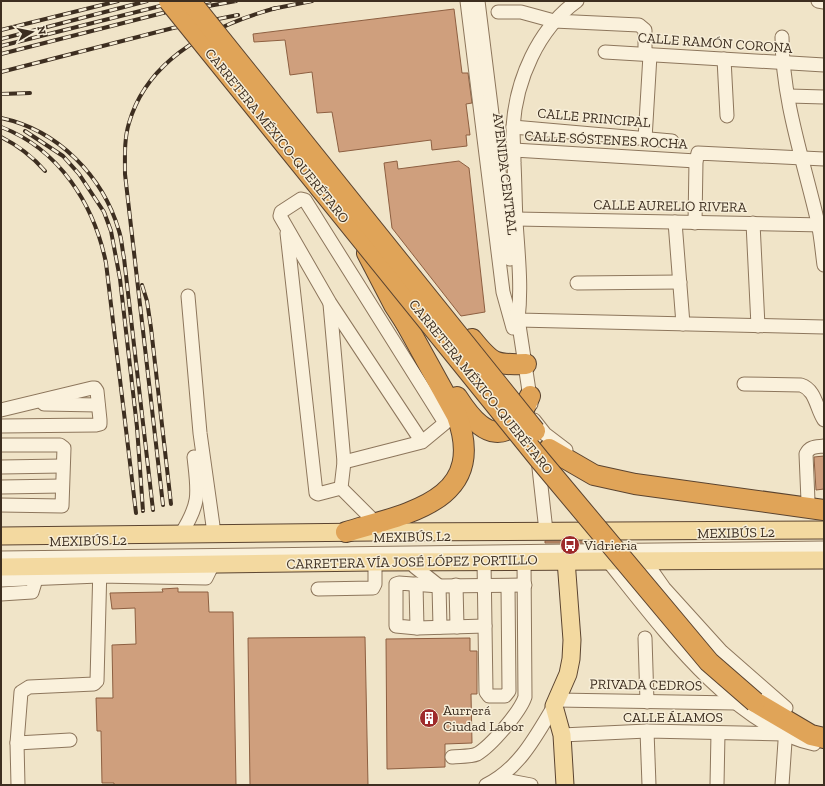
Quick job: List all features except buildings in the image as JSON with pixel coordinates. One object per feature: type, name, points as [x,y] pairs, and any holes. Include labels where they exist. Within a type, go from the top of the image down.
[{"type":"highway","name":"CARRETERA MÉXICO-QUERÉTARO","points":[[170,1],[535,454],[709,662],[755,695]]},
{"type":"highway","name":"CARRETERA MÉXICO-QUERÉTARO","points":[[190,1],[549,449],[719,658],[755,695],[786,722],[811,735],[824,738]]},
{"type":"highway","points":[[315,156],[353,191],[487,357],[497,363],[524,356]]},
{"type":"highway","points":[[346,532],[412,512],[432,503],[456,480],[462,469],[465,447],[463,431],[457,416],[358,236]]},
{"type":"highway","points":[[399,312],[463,407],[482,427],[491,431],[499,431],[513,426],[530,396]]},
{"type":"highway","points":[[549,449],[594,475],[635,484],[808,506]]},
{"type":"highway","name":"CARRETERA MÉXICO-QUERÉTARO","points":[[786,722],[815,723],[824,725]]},
{"type":"main road","name":"CARRETERA VÍA JOSÉ LÓPEZ PORTILLO","points":[[1,536],[346,532],[824,530]]},
{"type":"main road","name":"CARRETERA VÍA JOSÉ LÓPEZ PORTILLO","points":[[1,567],[100,571],[213,564],[566,560],[824,560]]},
{"type":"main road","points":[[565,785],[562,735],[556,703],[568,674],[571,659],[572,640],[566,560]]},
{"type":"street","name":"AVENIDA CENTRAL","points":[[467,1],[476,27],[530,396],[546,531]]},
{"type":"street","name":"AVENIDA CENTRAL","points":[[478,1],[476,27],[503,292],[510,321],[524,356]]},
{"type":"street","points":[[577,1],[554,21],[541,40],[529,64],[519,94],[513,127],[516,219],[521,294],[518,320],[824,327]]},
{"type":"street","points":[[818,1],[824,2]]},
{"type":"street","points":[[498,12],[521,12],[554,21],[639,25],[643,27],[645,30],[647,54],[646,139]]},
{"type":"street","points":[[782,37],[782,63],[802,160],[821,224],[824,265]]},
{"type":"street","name":"CALLE RAMÓN CORONA","points":[[604,52],[824,65]]},
{"type":"street","points":[[724,59],[727,116]]},
{"type":"street","points":[[789,96],[824,97]]},
{"type":"street","name":"CALLE PRINCIPAL","points":[[513,127],[672,141]]},
{"type":"street","name":"CALLE SÓSTENES ROCHA","points":[[514,150],[697,157],[802,160],[824,159]]},
{"type":"street","points":[[695,223],[697,157]]},
{"type":"street","points":[[344,462],[422,442],[443,425],[444,421],[303,198],[280,214],[330,302],[422,442]]},
{"type":"street","name":"CALLE AURELIO RIVERA","points":[[516,219],[821,224]]},
{"type":"street","points":[[675,222],[683,324]]},
{"type":"street","points":[[753,223],[758,326]]},
{"type":"street","points":[[287,227],[316,493],[318,494],[340,488]]},
{"type":"street","points":[[577,283],[680,282]]},
{"type":"street","points":[[188,296],[200,433],[214,533]]},
{"type":"street","points":[[330,302],[344,462],[340,488]]},
{"type":"street","points":[[744,384],[801,385],[808,387],[812,392],[824,420]]},
{"type":"street","points":[[1,410],[24,404],[98,405],[100,424],[1,426]]},
{"type":"street","points":[[533,418],[539,427],[562,448],[601,469],[629,476],[808,506],[824,503]]},
{"type":"street","points":[[181,534],[197,504],[198,494],[194,449],[200,433]]},
{"type":"street","points":[[1,445],[63,446],[62,506],[1,505]]},
{"type":"street","points":[[808,506],[806,454],[812,447],[824,446]]},
{"type":"street","points":[[1,467],[62,466]]},
{"type":"street","points":[[1,487],[62,486]]},
{"type":"street","points":[[340,488],[376,523]]},
{"type":"street","name":"MEXIBÚS L2","points":[[1,542],[550,536],[824,535]]},
{"type":"street","name":"MEXIBÚS L2","points":[[1,558],[824,548]]},
{"type":"street","points":[[484,561],[486,692],[489,696],[505,696],[509,691],[508,586]]},
{"type":"street","points":[[452,757],[476,755],[517,715],[522,706],[525,697],[524,561]]},
{"type":"street","points":[[608,561],[692,662],[735,703],[786,722],[824,745]]},
{"type":"street","points":[[645,561],[664,588],[786,722],[782,785]]},
{"type":"street","points":[[318,589],[373,588],[375,584],[375,562]]},
{"type":"street","points":[[410,562],[415,568],[439,586]]},
{"type":"street","points":[[1,580],[100,571],[96,683],[24,688],[20,692],[17,743],[18,785]]},
{"type":"street","points":[[1,594],[32,592],[36,578]]},
{"type":"street","points":[[485,626],[417,628],[396,626],[396,584],[439,586],[525,585]]},
{"type":"street","points":[[416,584],[417,628]]},
{"type":"street","points":[[456,585],[457,627]]},
{"type":"street","points":[[439,586],[440,627]]},
{"type":"street","points":[[645,638],[646,702]]},
{"type":"street","points":[[486,785],[499,779],[533,742],[556,703]]},
{"type":"street","name":"PRIVADA CEDROS","points":[[556,703],[735,703]]},
{"type":"street","name":"CALLE ÁLAMOS","points":[[562,735],[647,731],[718,733],[786,722]]},
{"type":"street","points":[[647,731],[649,785]]},
{"type":"street","points":[[717,785],[718,733]]},
{"type":"street","points":[[17,743],[70,740]]},
{"type":"street","points":[[499,779],[531,785]]},
{"type":"railway","points":[[1,30],[118,1]]},
{"type":"railway","points":[[1,39],[147,1]]},
{"type":"railway","points":[[1,46],[180,1]]},
{"type":"railway","points":[[1,54],[210,1]]},
{"type":"railway","points":[[203,7],[236,1]]},
{"type":"railway","points":[[272,9],[312,1]]},
{"type":"railway","points":[[163,505],[125,174],[127,129],[138,100],[151,80],[168,62],[187,47],[208,34],[253,15],[276,8]]},
{"type":"railway","points":[[1,72],[173,28],[238,15]]},
{"type":"railway","points":[[1,94],[30,93]]},
{"type":"railway","points":[[1,118],[22,124],[41,133],[75,158],[90,174],[112,211],[120,234],[124,258],[153,510]]},
{"type":"railway","points":[[1,127],[22,137],[40,149],[57,164],[71,181],[93,220],[106,263],[136,513]]},
{"type":"railway","points":[[25,131],[63,156],[79,174],[104,212],[111,231],[120,279],[137,427],[143,511]]},
{"type":"railway","points":[[1,137],[25,152],[45,171]]},
{"type":"railway","points":[[142,285],[147,301],[151,328],[171,504]]},
{"type":"place","name":"Vidrieria","points":[[570,545]]},
{"type":"place","name":"Aurrerá Ciudad Labor","points":[[429,718]]}]
